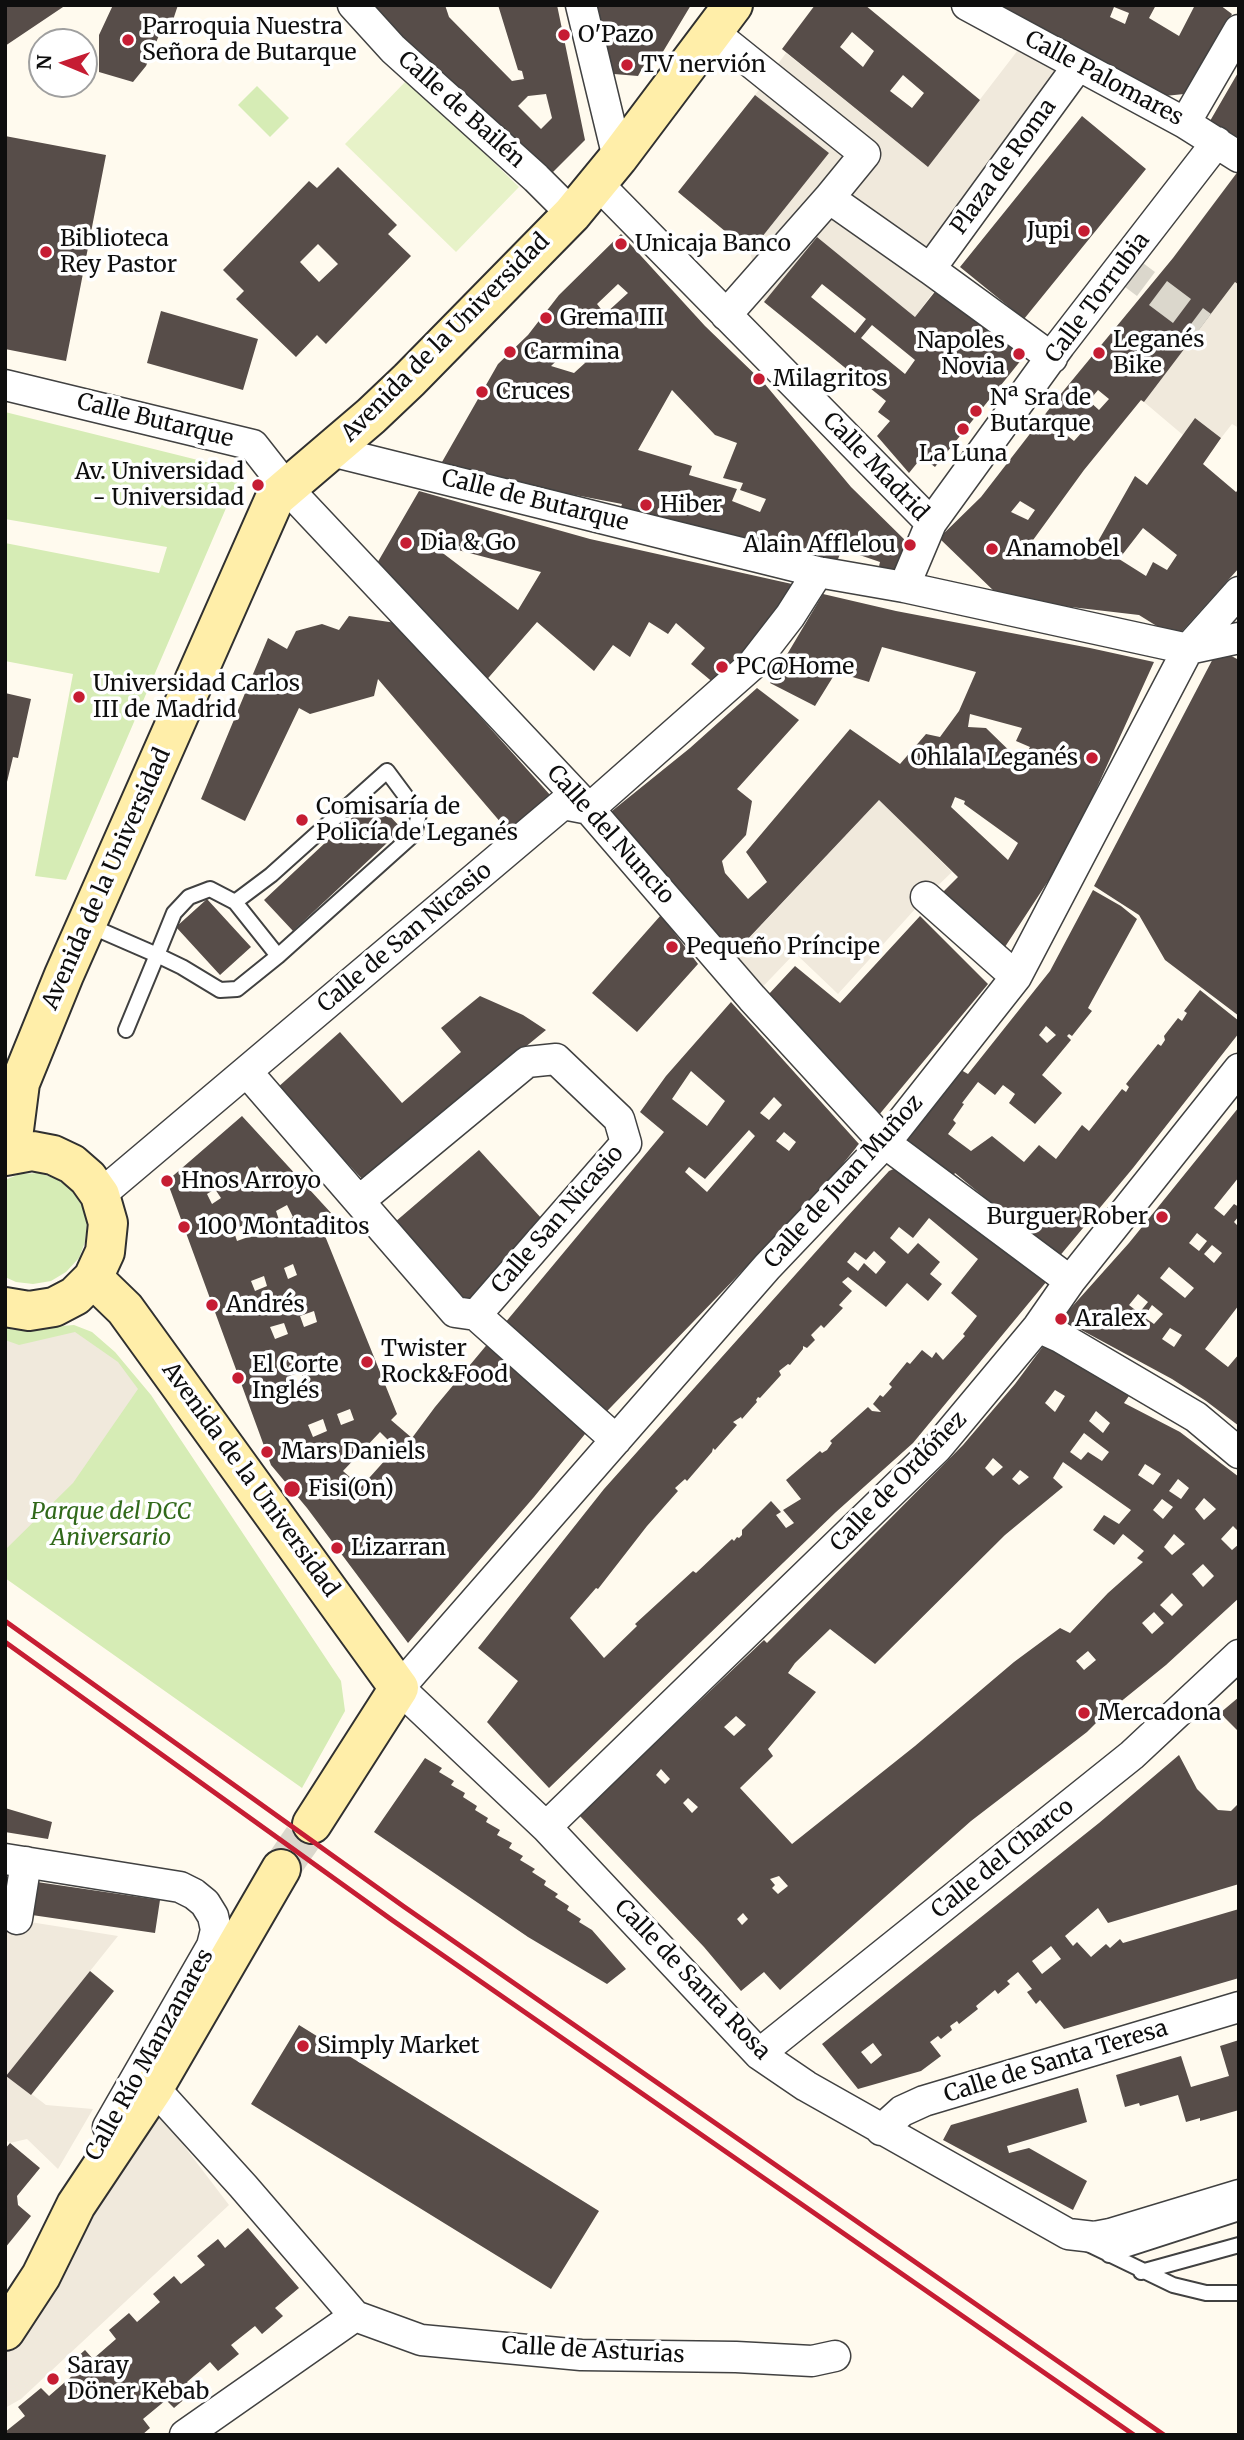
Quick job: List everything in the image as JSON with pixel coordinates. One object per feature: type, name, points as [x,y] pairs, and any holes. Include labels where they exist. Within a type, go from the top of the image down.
[{"type":"main road","name":"Avenida de la Universidad","points":[[8,1154],[20,1083],[86,924],[275,498],[409,380],[572,214],[723,19]]},
{"type":"main road","points":[[5,1307],[29,1311],[54,1307],[75,1296],[93,1278],[106,1252],[108,1223],[100,1195],[88,1178],[72,1164],[52,1155],[32,1152],[8,1154]]},
{"type":"main road","name":"Avenida de la Universidad","points":[[93,1278],[125,1308],[399,1688]]},
{"type":"main road","points":[[312,1824],[399,1688]]},
{"type":"main road","points":[[5,2331],[41,2276],[76,2205],[155,2088],[281,1869]]},
{"type":"street","name":"Calle de Bailén","points":[[353,5],[380,47],[536,178],[572,214]]},
{"type":"street","points":[[581,5],[607,170]]},
{"type":"street","name":"Calle Palomares","points":[[967,5],[1185,123],[1228,150]]},
{"type":"street","points":[[723,19],[865,154],[830,198],[726,315]]},
{"type":"street","points":[[1185,123],[1239,30]]},
{"type":"street","name":"Plaza de Roma","points":[[930,269],[1078,65]]},
{"type":"street","name":"Calle Torrubia","points":[[931,523],[1052,358],[1228,150]]},
{"type":"street","name":"Calle Madrid","points":[[607,170],[726,315],[931,523],[904,587]]},
{"type":"street","points":[[830,198],[1052,358]]},
{"type":"street","name":"Calle Butarque","points":[[5,385],[253,445],[286,487]]},
{"type":"street","name":"Calle de Butarque","points":[[331,451],[818,572],[904,587]]},
{"type":"street","name":"Calle del Nuncio","points":[[286,487],[589,809],[752,998],[885,1143],[1070,1281]]},
{"type":"street","points":[[589,809],[752,665],[790,616],[818,572]]},
{"type":"street","points":[[904,587],[1188,649],[1239,638]]},
{"type":"street","name":"Calle de Juan Muñoz","points":[[399,1688],[767,1267],[885,1143],[1016,977],[1188,649],[1239,592]]},
{"type":"street","name":"Calle de San Nicasio","points":[[100,1195],[563,804],[589,809]]},
{"type":"street","points":[[926,897],[1016,977]]},
{"type":"street","name":"Calle San Nicasio","points":[[247,1072],[454,1312],[476,1315],[626,1143],[619,1119],[556,1059],[527,1062],[359,1201]]},
{"type":"street","name":"Calle de Ordóñez","points":[[546,1827],[937,1448],[1038,1327],[1070,1281],[1239,1069]]},
{"type":"street","points":[[476,1315],[616,1440]]},
{"type":"street","points":[[1038,1327],[1060,1337],[1196,1417],[1239,1453]]},
{"type":"street","name":"Calle del Charco","points":[[759,2054],[1132,1755],[1239,1655]]},
{"type":"street","name":"Calle de Santa Rosa","points":[[399,1688],[546,1827],[759,2054],[806,2087],[1068,2234]]},
{"type":"street","points":[[16,1860],[17,1919]]},
{"type":"street","name":"Calle Río Manzanares","points":[[16,1860],[180,1887],[205,1903],[213,1916],[216,1930],[212,1946],[89,2159],[76,2205]]},
{"type":"street","name":"Calle de Santa Teresa","points":[[881,2130],[893,2117],[918,2104],[1239,2007]]},
{"type":"street","name":"Calle de Asturias","points":[[155,2088],[355,2316],[421,2340],[581,2355],[812,2361],[835,2356]]},
{"type":"street","points":[[1068,2234],[1082,2237],[1110,2234],[1239,2195]]},
{"type":"street","points":[[186,2435],[355,2316]]},
{"type":"lane","points":[[86,924],[183,967],[219,990],[237,989],[278,956],[414,834],[419,814],[387,771],[271,875],[235,902]]},
{"type":"lane","points":[[126,1030],[174,913],[189,897],[210,889],[235,902],[278,956]]},
{"type":"lane","points":[[1109,2255],[1239,2213]]},
{"type":"lane","points":[[1068,2234],[1141,2272],[1189,2290],[1239,2293]]},
{"type":"lane","points":[[1141,2272],[1239,2245]]},
{"type":"green space","points":[[408,79],[519,187],[456,252],[345,144]]},
{"type":"green space","points":[[257,86],[289,118],[270,137],[238,105]]},
{"type":"green space","points":[[5,412],[242,471],[66,880],[35,876],[73,674],[5,661],[5,543],[159,573],[167,547],[5,519]]},
{"type":"green space","points":[[39,1173],[57,1179],[72,1190],[82,1206],[87,1224],[85,1242],[79,1258],[66,1272],[51,1281],[33,1284],[16,1282],[5,1277],[5,1180],[20,1174]]},
{"type":"green space","name":"Parque del DCC Aniversario","points":[[74,1325],[92,1332],[115,1352],[151,1395],[341,1681],[345,1711],[302,1788],[5,1578],[5,1327],[13,1330]]},
{"type":"shaded area","points":[[1018,50],[1085,85],[915,317],[817,237],[764,302],[750,252],[829,153],[755,95],[786,53],[928,167]]},
{"type":"shaded area","points":[[1235,282],[1239,285],[1239,428],[1232,424],[1221,438],[1195,418],[1183,435],[1144,402]]},
{"type":"shaded area","points":[[879,800],[952,872],[838,994],[795,953],[752,998],[724,965]]},
{"type":"shaded area","points":[[75,1332],[118,1362],[138,1389],[73,1483],[5,1550],[5,1340],[19,1345]]},
{"type":"shaded area","points":[[5,1918],[118,1936],[7,2075],[46,2105],[93,2109],[58,2169],[27,2139],[10,2143],[5,2140]]},
{"type":"shaded area","points":[[149,2100],[229,2205],[21,2399],[5,2408],[5,2327]]},
{"type":"building","points":[[5,5],[66,5],[28,28],[5,46]]},
{"type":"building","name":"Parroquia Nuestra Señora de Butarque","points":[[113,5],[178,5],[173,20],[166,19],[146,66],[133,82],[99,72],[99,35]]},
{"type":"building","points":[[376,5],[445,5],[449,17],[512,81],[524,79],[522,71],[518,70],[498,5],[557,5],[585,140],[550,175],[380,16]],"holes":[[[546,94],[552,118],[541,129],[518,106],[528,96]]]},
{"type":"building","points":[[594,5],[691,5],[658,60],[649,56],[638,76],[614,74],[604,56]]},
{"type":"building","points":[[815,5],[865,5],[980,100],[928,167],[782,49]],"holes":[[[852,32],[874,51],[863,67],[840,47]],[[903,75],[924,93],[912,108],[890,91]]]},
{"type":"building","points":[[989,5],[1156,5],[1149,18],[1179,36],[1195,5],[1220,5],[1232,14],[1184,94],[1165,96]],"holes":[[[1114,7],[1129,13],[1125,24],[1110,17]]]},
{"type":"building","points":[[1239,71],[1239,138],[1210,121]]},
{"type":"building","points":[[755,95],[829,153],[750,252],[678,192]]},
{"type":"building","points":[[1082,116],[1146,169],[1024,319],[960,267]]},
{"type":"building","name":"Biblioteca Rey Pastor","points":[[5,136],[106,155],[66,361],[5,349]]},
{"type":"building","points":[[338,167],[397,225],[388,234],[411,256],[326,344],[317,335],[296,357],[236,299],[244,291],[223,270],[309,181],[317,188]],"holes":[[[318,244],[338,264],[319,282],[300,262]]]},
{"type":"building","points":[[1239,170],[1239,285],[1235,282],[1144,402],[1141,400],[1084,470],[1028,547],[1063,555],[1069,541],[1092,552],[1135,476],[1147,485],[1195,418],[1221,438],[1203,464],[1236,492],[1239,489],[1239,568],[1176,638],[1139,615],[1028,602],[996,593],[939,538],[981,497],[1060,395],[1173,258]],"holes":[[[1098,390],[1109,399],[1099,410],[1089,401]],[[1072,421],[1084,430],[1074,441],[1063,432]],[[1020,501],[1035,510],[1028,520],[1011,512]],[[1143,528],[1177,555],[1167,570],[1153,562],[1146,576],[1119,559]]]},
{"type":"building","points":[[621,234],[705,326],[764,383],[851,487],[910,545],[895,579],[877,575],[880,562],[842,549],[836,564],[619,513],[622,504],[497,480],[442,462],[498,364],[528,335],[559,295]],"holes":[[[618,284],[628,293],[605,314],[597,304]],[[571,347],[585,363],[574,373],[551,366]],[[672,390],[715,435],[737,443],[723,478],[743,483],[740,490],[766,499],[760,512],[732,501],[737,489],[689,475],[692,466],[638,450]]]},
{"type":"building","points":[[817,237],[915,317],[941,284],[1026,354],[935,467],[922,457],[909,473],[877,436],[890,421],[878,412],[886,401],[764,302]],"holes":[[[822,284],[866,319],[855,333],[811,297]],[[872,325],[915,360],[905,374],[861,338]]]},
{"type":"building","points":[[161,311],[258,339],[243,390],[147,363]]},
{"type":"building","points":[[419,491],[590,539],[792,584],[795,597],[715,684],[691,664],[705,648],[676,623],[668,634],[649,622],[630,657],[613,645],[594,671],[537,622],[483,684],[372,572]],"holes":[[[443,546],[541,572],[518,610],[440,551]]]},
{"type":"building","points":[[823,594],[1154,662],[1059,871],[1056,869],[1001,953],[938,897],[958,877],[879,800],[727,961],[607,815],[690,748],[757,688],[799,720],[737,789],[752,801],[746,835],[722,861],[725,873],[748,899],[767,882],[746,852],[850,729],[900,764],[926,734],[940,737],[959,711],[976,672],[882,647],[869,682],[836,672],[815,706],[770,683]],"holes":[[[970,714],[1022,728],[1016,741],[1030,747],[1022,763],[986,728],[968,727]],[[955,797],[965,801],[964,804],[1018,843],[1008,860],[951,807]]]},
{"type":"building","points":[[349,616],[396,623],[551,796],[508,831],[378,679],[374,696],[310,714],[299,708],[245,821],[201,799],[268,638],[287,649],[296,631],[322,624],[339,630]]},
{"type":"building","points":[[1218,649],[1239,660],[1239,1016],[1165,960],[1139,915],[1094,886]]},
{"type":"building","points":[[5,693],[31,699],[18,758],[13,757],[6,786]]},
{"type":"building","points":[[373,798],[402,829],[293,931],[264,900]]},
{"type":"building","points":[[1093,890],[1137,919],[1088,1008],[1092,1011],[1072,1036],[1067,1036],[1071,1040],[1042,1075],[1062,1093],[1035,1124],[1009,1103],[1015,1094],[1003,1085],[995,1095],[978,1082],[962,1103],[964,1104],[953,1120],[956,1123],[948,1134],[971,1151],[992,1136],[1024,1162],[1039,1145],[1056,1159],[1082,1125],[1089,1131],[1122,1089],[1126,1092],[1129,1087],[1126,1084],[1158,1044],[1161,1046],[1165,1040],[1164,1036],[1178,1018],[1182,1021],[1187,1013],[1184,1011],[1200,990],[1239,1021],[1239,1033],[1058,1258],[955,1173],[948,1183],[903,1146],[961,1070],[968,1074],[1050,971]],"holes":[[[1046,1026],[1056,1035],[1047,1043],[1039,1035]]]},
{"type":"building","points":[[207,899],[251,947],[220,975],[176,927]]},
{"type":"building","points":[[661,915],[698,964],[637,1032],[592,993]]},
{"type":"building","points":[[920,916],[988,984],[878,1116],[768,995],[795,966],[840,1003]]},
{"type":"building","points":[[480,996],[523,1015],[546,1030],[363,1180],[277,1088],[340,1032],[402,1103],[461,1052],[441,1028]]},
{"type":"building","points":[[731,1002],[859,1144],[829,1181],[585,1434],[408,1643],[307,1508],[271,1465],[167,1181],[242,1116],[332,1214],[321,1226],[397,1414],[391,1420],[412,1438],[664,1132],[640,1112],[666,1076]],"holes":[[[691,1071],[725,1101],[707,1126],[672,1099]],[[774,1097],[782,1105],[769,1120],[760,1113]],[[749,1130],[755,1136],[707,1192],[685,1172],[689,1167],[705,1179]],[[784,1132],[796,1142],[789,1151],[776,1141]],[[257,1166],[265,1178],[257,1185],[249,1174]],[[215,1189],[221,1198],[212,1204],[207,1194]],[[287,1205],[293,1217],[281,1226],[276,1211]],[[247,1224],[251,1236],[237,1241],[233,1229]],[[293,1264],[297,1275],[288,1279],[284,1268]],[[264,1276],[267,1286],[255,1291],[251,1281]],[[314,1311],[317,1322],[304,1327],[300,1316]],[[284,1323],[288,1334],[275,1339],[270,1327]],[[332,1361],[336,1372],[325,1376],[321,1365]],[[301,1372],[305,1383],[293,1388],[289,1376]],[[350,1409],[354,1420],[341,1425],[337,1414]],[[323,1419],[327,1431],[313,1437],[308,1425]],[[380,1432],[396,1448],[361,1487],[343,1471]]]},
{"type":"building","points":[[1239,1107],[1239,1177],[1214,1208],[1224,1216],[1234,1204],[1239,1207],[1239,1216],[1234,1222],[1239,1227],[1239,1305],[1205,1349],[1228,1367],[1239,1354],[1239,1426],[1172,1379],[1061,1319],[1129,1243]],"holes":[[[1197,1233],[1207,1241],[1199,1251],[1189,1243]],[[1212,1245],[1222,1253],[1214,1263],[1204,1254]],[[1169,1267],[1194,1288],[1185,1298],[1160,1278]],[[1138,1294],[1148,1302],[1139,1313],[1129,1305]],[[1152,1305],[1163,1314],[1154,1324],[1144,1317]],[[1170,1328],[1182,1335],[1174,1347],[1162,1339]]]},
{"type":"building","points":[[479,1150],[542,1219],[469,1304],[395,1222]]},
{"type":"building","points":[[898,1167],[1047,1281],[913,1443],[836,1512],[549,1788],[487,1722],[518,1681],[478,1648],[604,1489],[889,1171]],"holes":[[[929,1218],[978,1259],[951,1293],[977,1316],[963,1334],[965,1336],[943,1360],[936,1352],[932,1358],[922,1350],[910,1364],[907,1362],[889,1384],[892,1387],[873,1404],[881,1412],[872,1411],[868,1407],[830,1441],[832,1443],[827,1450],[822,1453],[820,1451],[786,1480],[801,1499],[783,1510],[794,1523],[786,1528],[776,1515],[781,1512],[771,1501],[742,1530],[739,1538],[734,1541],[732,1539],[696,1573],[693,1571],[635,1624],[637,1626],[604,1658],[570,1618],[596,1588],[598,1589],[678,1491],[675,1488],[685,1479],[687,1481],[713,1448],[715,1450],[737,1425],[733,1422],[741,1417],[742,1419],[757,1402],[758,1397],[760,1398],[781,1375],[779,1371],[790,1365],[803,1346],[807,1348],[815,1340],[811,1335],[821,1325],[824,1328],[843,1308],[839,1305],[852,1291],[842,1282],[848,1277],[886,1307],[907,1283],[928,1301],[942,1284],[930,1274],[940,1262],[918,1243],[908,1254],[890,1238],[899,1227],[913,1238]],[[874,1251],[886,1262],[876,1274],[864,1263],[858,1271],[847,1262],[855,1252],[866,1260]]]},
{"type":"building","points":[[1047,1341],[1131,1393],[1124,1403],[1180,1432],[1239,1477],[1239,1532],[1233,1526],[1221,1539],[1232,1550],[1239,1544],[1239,1598],[1087,1732],[971,1821],[780,1990],[764,1972],[741,1991],[704,1947],[579,1815],[764,1640],[767,1643],[963,1445],[1015,1384]],"holes":[[[1055,1390],[1065,1396],[1055,1412],[1045,1403]],[[1096,1411],[1110,1423],[1103,1433],[1089,1421]],[[1084,1433],[1109,1452],[1102,1461],[1088,1452],[1081,1460],[1070,1452]],[[993,1458],[1003,1467],[993,1476],[985,1468]],[[1063,1462],[1131,1510],[1119,1524],[1104,1515],[1093,1530],[1114,1545],[1123,1534],[1144,1551],[1137,1558],[1143,1562],[1108,1593],[1070,1633],[1060,1628],[1014,1662],[915,1746],[792,1844],[740,1788],[773,1756],[768,1749],[816,1692],[788,1673],[830,1629],[875,1664],[1005,1535],[1063,1487],[1053,1478]],[[1145,1464],[1161,1474],[1153,1485],[1138,1475]],[[1020,1470],[1029,1477],[1019,1485],[1012,1479]],[[1178,1479],[1189,1488],[1181,1499],[1169,1491]],[[1204,1498],[1216,1509],[1204,1520],[1195,1509]],[[1162,1499],[1173,1507],[1163,1519],[1153,1510]],[[1174,1534],[1185,1544],[1172,1555],[1164,1547]],[[1203,1564],[1214,1576],[1203,1587],[1192,1574]],[[1172,1593],[1183,1605],[1172,1616],[1160,1605]],[[1154,1612],[1164,1623],[1152,1634],[1142,1623]],[[1088,1651],[1096,1660],[1084,1670],[1076,1661]],[[736,1716],[746,1725],[734,1736],[724,1727]],[[661,1769],[670,1779],[665,1784],[656,1775]],[[688,1798],[698,1807],[692,1813],[683,1803]],[[779,1876],[788,1886],[778,1894],[772,1888],[775,1885],[770,1879]],[[743,1913],[748,1919],[742,1925],[737,1919]]]},
{"type":"building","points":[[1239,1697],[1239,1732],[1220,1713]]},
{"type":"building","points":[[1179,1755],[1197,1789],[1218,1810],[1231,1811],[1239,1803],[1239,1884],[1108,1923],[1098,1908],[1065,1936],[1073,1946],[1077,1942],[1091,1957],[1106,1944],[1110,1948],[1120,1939],[1123,1943],[1239,1909],[1239,1978],[1064,2029],[1040,2000],[1036,2004],[1027,1992],[1032,1989],[1018,1972],[1007,1981],[1010,1984],[998,1994],[995,1990],[976,2006],[978,2009],[959,2024],[957,2021],[950,2026],[952,2030],[941,2039],[938,2036],[930,2042],[941,2056],[921,2071],[858,2089],[822,2044],[1099,1823]],"holes":[[[1051,1946],[1061,1959],[1042,1974],[1032,1961]],[[873,2043],[882,2055],[871,2064],[861,2052]]]},
{"type":"building","points":[[425,1758],[442,1768],[439,1772],[454,1781],[451,1785],[465,1793],[463,1797],[477,1806],[475,1810],[488,1818],[486,1822],[500,1830],[497,1835],[512,1843],[509,1848],[523,1856],[520,1860],[535,1869],[532,1872],[546,1881],[544,1885],[558,1894],[555,1897],[569,1906],[567,1910],[592,1930],[626,1969],[607,1984],[528,1937],[374,1832]]},
{"type":"building","points":[[5,1808],[52,1822],[48,1839],[5,1832]]},
{"type":"building","points":[[30,1881],[160,1900],[155,1933],[25,1914]]},
{"type":"building","points":[[90,1971],[114,1991],[31,2095],[6,2076]]},
{"type":"building","points":[[299,2025],[599,2211],[551,2289],[251,2104]]},
{"type":"building","points":[[1239,2040],[1239,2110],[1200,2121],[1200,2118],[1186,2122],[1178,2095],[1140,2106],[1139,2103],[1125,2107],[1116,2075],[1181,2056],[1191,2087],[1229,2076],[1220,2046]]},
{"type":"building","points":[[1078,2088],[1087,2122],[1007,2146],[1009,2153],[1029,2148],[1087,2181],[1073,2210],[943,2140],[951,2125]]},
{"type":"building","points":[[10,2143],[40,2168],[17,2196],[18,2205],[31,2216],[5,2248],[5,2149]]},
{"type":"building","points":[[248,2228],[299,2288],[275,2308],[283,2316],[262,2334],[255,2326],[231,2345],[239,2354],[218,2371],[210,2362],[187,2382],[194,2391],[174,2408],[166,2400],[143,2419],[150,2428],[142,2435],[5,2435],[5,2432],[25,2416],[18,2407],[41,2388],[49,2396],[72,2376],[65,2368],[85,2350],[93,2359],[116,2339],[109,2330],[129,2313],[137,2322],[160,2302],[153,2294],[174,2276],[181,2284],[205,2265],[197,2256],[218,2239],[225,2248]]},
{"type":"tunnel","points":[[1122,266],[1202,326]]},
{"type":"tunnel","points":[[281,1869],[312,1824]]},
{"type":"railway","points":[[5,1621],[403,1906],[1164,2435]]},
{"type":"railway","points":[[5,1642],[392,1920],[1134,2435]]},
{"type":"place","name":"O'Pazo","points":[[564,35]]},
{"type":"place","name":"Parroquia Nuestra Señora de Butarque","points":[[128,40]]},
{"type":"place","name":"TV nervión","points":[[627,65]]},
{"type":"place","name":"Jupi","points":[[1084,231]]},
{"type":"place","name":"Unicaja Banco","points":[[621,244]]},
{"type":"place","name":"Biblioteca Rey Pastor","points":[[46,252]]},
{"type":"place","name":"Grema III","points":[[546,318]]},
{"type":"place","name":"Carmina","points":[[510,352]]},
{"type":"place","name":"Leganés Bike","points":[[1099,353]]},
{"type":"place","name":"Napoles Novia","points":[[1019,354]]},
{"type":"place","name":"Milagritos","points":[[759,379]]},
{"type":"place","name":"Cruces","points":[[482,392]]},
{"type":"place","name":"Nª Sra de Butarque","points":[[976,411]]},
{"type":"place","name":"La Luna","points":[[963,429]]},
{"type":"place","name":"Av. Universidad - Universidad","points":[[258,485]]},
{"type":"place","name":"Hiber","points":[[646,505]]},
{"type":"place","name":"Dia & Go","points":[[406,543]]},
{"type":"place","name":"Alain Afflelou","points":[[910,545]]},
{"type":"place","name":"Anamobel","points":[[992,549]]},
{"type":"place","name":"PC@Home","points":[[722,667]]},
{"type":"place","name":"Universidad Carlos III de Madrid","points":[[79,697]]},
{"type":"place","name":"Ohlala Leganés","points":[[1092,758]]},
{"type":"place","name":"Comisaría de Policía de Leganés","points":[[302,820]]},
{"type":"place","name":"Pequeño Príncipe","points":[[672,947]]},
{"type":"place","name":"Hnos Arroyo","points":[[167,1181]]},
{"type":"place","name":"Burguer Rober","points":[[1162,1217]]},
{"type":"place","name":"100 Montaditos","points":[[184,1227]]},
{"type":"place","name":"Andrés","points":[[212,1305]]},
{"type":"place","name":"Aralex","points":[[1061,1319]]},
{"type":"place","name":"Twister Rock&Food","points":[[367,1362]]},
{"type":"place","name":"El Corte Inglés","points":[[238,1378]]},
{"type":"place","name":"Mars Daniels","points":[[267,1452]]},
{"type":"place","name":"Fisi(On)","points":[[292,1489]]},
{"type":"place","name":"Lizarran","points":[[337,1548]]},
{"type":"place","name":"Mercadona","points":[[1084,1713]]},
{"type":"place","name":"Simply Market","points":[[303,2046]]},
{"type":"place","name":"Saray Döner Kebab","points":[[53,2379]]}]
